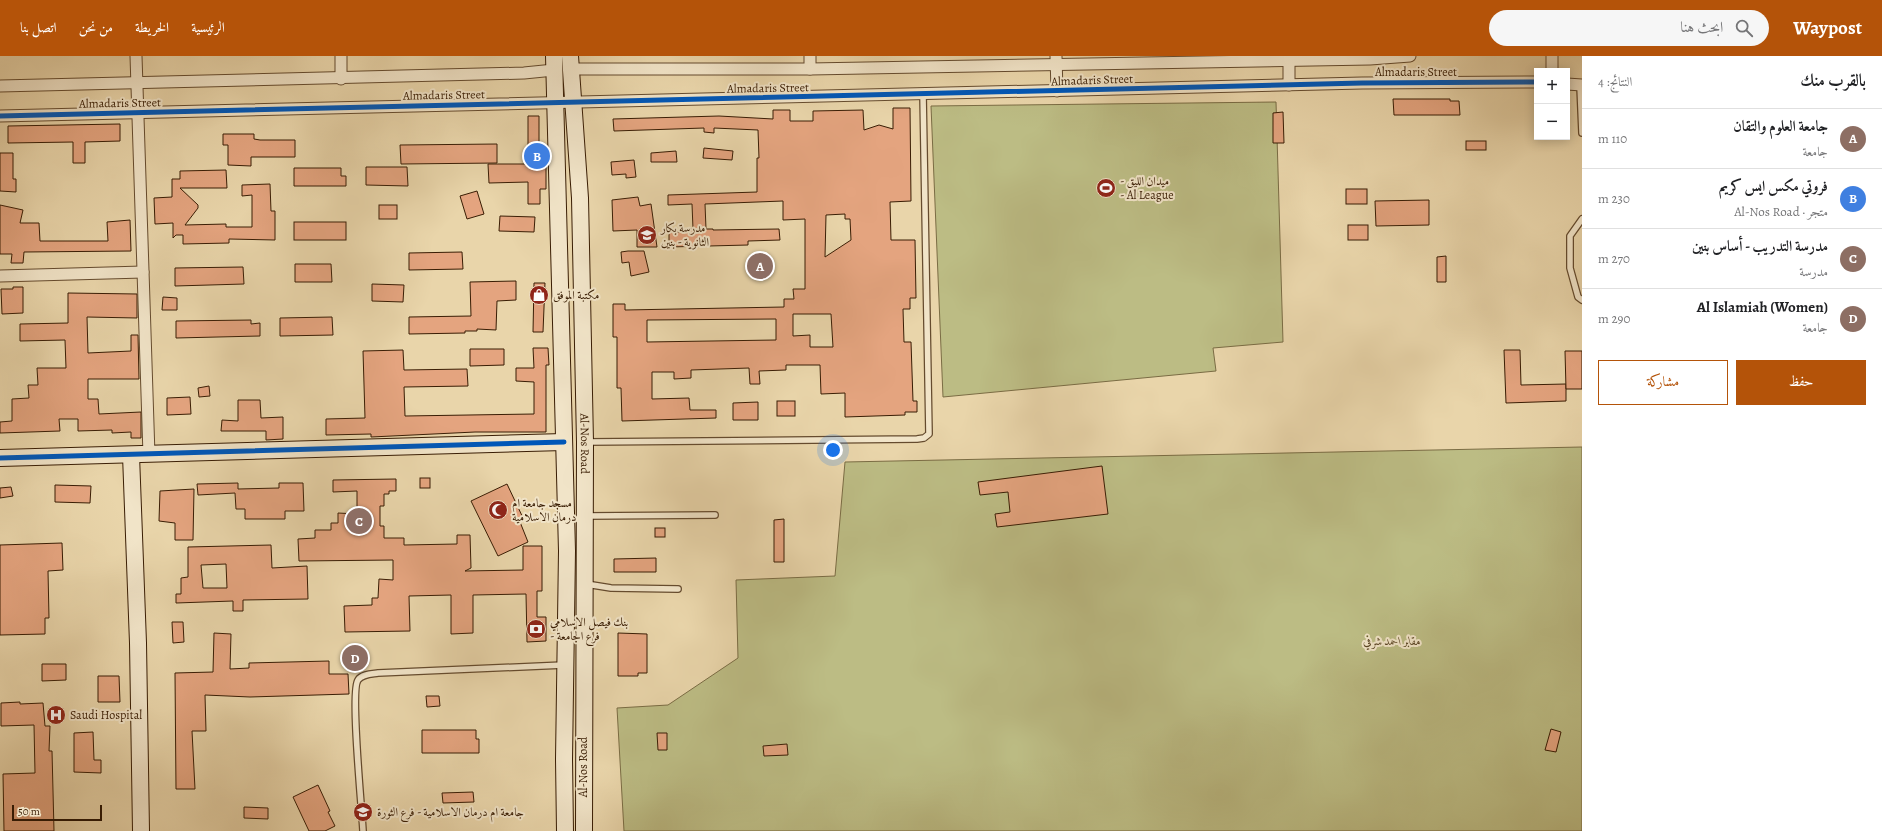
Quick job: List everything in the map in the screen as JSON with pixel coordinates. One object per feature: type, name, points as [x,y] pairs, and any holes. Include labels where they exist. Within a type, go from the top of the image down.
[{"type":"main road","name":"Al-Nos Road","points":[[571,62],[580,198],[585,442],[584,831]]},
{"type":"main road","name":"Al-Nos Road","points":[[554,63],[567,551],[564,760],[565,831]]},
{"type":"main road","points":[[0,458],[149,455],[564,442]]},
{"type":"main road","points":[[131,455],[138,658],[141,831]]},
{"type":"street","points":[[136,56],[149,455]]},
{"type":"street","points":[[341,56],[341,79]]},
{"type":"street","points":[[810,56],[810,69]]},
{"type":"street","points":[[571,62],[810,69],[1056,60],[1410,56]]},
{"type":"street","points":[[1552,56],[1552,68]]},
{"type":"street","points":[[1289,58],[1289,85]]},
{"type":"street","points":[[1056,60],[1057,91]]},
{"type":"street","name":"Almadaris Street","points":[[0,86],[341,79],[524,73],[554,63]]},
{"type":"street","name":"Almadaris Street","points":[[0,116],[1057,91],[1370,82],[1534,82]]},
{"type":"street","points":[[1570,84],[1581,86]]},
{"type":"street","points":[[0,276],[143,272]]},
{"type":"lane","points":[[1581,86],[1582,133]]},
{"type":"lane","points":[[585,442],[917,439],[924,438],[929,434],[923,94]]},
{"type":"lane","points":[[1582,219],[1570,236],[1570,268],[1578,297],[1582,300]]},
{"type":"lane","points":[[585,516],[714,515]]},
{"type":"lane","points":[[585,584],[611,588],[678,589]]},
{"type":"lane","points":[[363,831],[355,706],[357,681],[359,678],[366,675],[384,673],[566,665]]},
{"type":"green space","name":"- ميدان الليق - Al League","points":[[1276,102],[1283,342],[1213,348],[1216,371],[943,397],[931,106]]},
{"type":"green space","name":"مقابر احمد شرفي","points":[[1582,447],[1582,831],[624,831],[617,708],[668,705],[738,658],[736,580],[835,576],[845,462]]},
{"type":"building","points":[[1393,99],[1450,99],[1450,101],[1459,101],[1460,115],[1394,115]]},
{"type":"building","points":[[893,108],[910,108],[911,201],[890,202],[891,240],[915,240],[916,298],[910,298],[910,309],[903,309],[904,342],[911,342],[913,401],[917,401],[917,412],[905,412],[905,415],[845,417],[845,393],[821,394],[820,365],[786,365],[786,370],[759,371],[760,384],[750,384],[749,368],[691,370],[691,378],[674,379],[674,372],[652,372],[652,399],[689,398],[690,410],[716,410],[716,418],[622,421],[621,388],[617,388],[617,337],[613,337],[613,304],[625,304],[625,310],[784,307],[784,299],[794,299],[793,289],[805,289],[805,219],[783,220],[783,201],[705,204],[706,229],[779,229],[780,240],[748,241],[748,245],[669,247],[669,232],[687,232],[687,229],[693,229],[692,204],[668,205],[668,195],[757,192],[757,158],[759,158],[758,130],[714,128],[714,133],[704,132],[704,128],[614,131],[613,119],[719,116],[773,119],[773,110],[790,110],[790,121],[813,121],[813,111],[863,110],[864,130],[879,125],[893,129]],"holes":[[[845,214],[845,219],[850,219],[851,240],[825,257],[826,215]],[[793,314],[831,314],[833,347],[810,347],[810,335],[793,336]],[[776,319],[776,340],[647,342],[647,320]]]},
{"type":"building","points":[[1283,112],[1284,143],[1273,143],[1273,113]]},
{"type":"building","points":[[528,116],[539,116],[539,148],[546,148],[546,189],[540,189],[540,204],[528,204],[528,182],[489,183],[488,164],[528,164]]},
{"type":"building","points":[[120,124],[120,141],[85,142],[85,163],[73,163],[73,142],[8,143],[8,126]]},
{"type":"building","points":[[223,134],[254,134],[254,139],[260,140],[295,140],[295,157],[251,157],[251,166],[228,165],[228,145],[223,145]]},
{"type":"building","points":[[1466,141],[1486,141],[1486,150],[1466,150]]},
{"type":"building","points":[[497,144],[497,163],[401,164],[400,145]]},
{"type":"building","points":[[704,148],[733,151],[732,160],[703,158]]},
{"type":"building","points":[[676,151],[677,162],[651,162],[651,153]]},
{"type":"building","points":[[0,153],[13,153],[13,179],[16,179],[16,192],[0,191]]},
{"type":"building","points":[[634,160],[636,177],[626,178],[626,174],[612,175],[611,162]]},
{"type":"building","points":[[366,167],[407,167],[408,186],[366,185]]},
{"type":"building","points":[[294,168],[341,168],[341,176],[346,176],[346,186],[294,186]]},
{"type":"building","points":[[226,170],[227,188],[180,188],[198,205],[198,208],[185,225],[226,224],[226,227],[252,227],[252,195],[242,196],[242,185],[270,184],[271,211],[275,211],[275,240],[229,239],[229,243],[183,244],[183,235],[176,235],[173,238],[173,223],[155,224],[154,198],[172,197],[172,179],[180,179],[180,171]]},
{"type":"building","points":[[1346,189],[1367,189],[1367,204],[1346,204]]},
{"type":"building","points":[[477,191],[484,214],[467,219],[460,196]]},
{"type":"building","points":[[638,197],[640,206],[651,204],[657,247],[637,247],[637,230],[613,231],[612,200]]},
{"type":"building","points":[[1429,200],[1429,225],[1376,226],[1375,201]]},
{"type":"building","points":[[0,205],[23,210],[20,223],[39,223],[40,241],[108,241],[107,222],[130,220],[131,251],[24,252],[23,263],[11,263],[12,254],[0,254]]},
{"type":"building","points":[[379,205],[397,205],[397,219],[379,219]]},
{"type":"building","points":[[500,216],[535,217],[534,232],[499,231]]},
{"type":"building","points":[[294,222],[346,222],[346,240],[294,240]]},
{"type":"building","points":[[1348,225],[1368,225],[1368,240],[1348,240]]},
{"type":"building","points":[[644,251],[649,272],[631,276],[629,262],[622,263],[621,252]]},
{"type":"building","points":[[462,252],[463,269],[409,270],[409,253]]},
{"type":"building","points":[[1446,256],[1446,282],[1437,282],[1437,257]]},
{"type":"building","points":[[295,264],[331,264],[332,282],[295,282]]},
{"type":"building","points":[[243,267],[244,284],[175,286],[175,268]]},
{"type":"building","points":[[516,281],[516,300],[497,301],[496,330],[477,329],[477,331],[465,331],[465,333],[409,334],[409,317],[471,316],[470,282]]},
{"type":"building","points":[[534,283],[545,283],[543,332],[533,332]]},
{"type":"building","points":[[372,284],[404,285],[403,302],[372,301]]},
{"type":"building","points":[[13,287],[23,287],[23,313],[2,314],[1,289],[13,289]]},
{"type":"building","points":[[68,293],[137,294],[137,318],[87,317],[88,353],[131,351],[131,335],[138,335],[139,379],[88,379],[88,399],[98,399],[99,414],[141,412],[141,438],[131,438],[131,432],[112,433],[112,430],[78,431],[78,419],[59,419],[60,431],[0,433],[0,422],[12,421],[12,399],[29,398],[28,385],[38,385],[37,368],[66,368],[65,340],[20,341],[20,324],[68,323]]},
{"type":"building","points":[[163,297],[177,298],[177,310],[162,310]]},
{"type":"building","points":[[332,317],[333,335],[280,336],[280,318]]},
{"type":"building","points":[[251,320],[251,324],[260,323],[260,336],[176,338],[176,321]]},
{"type":"building","points":[[533,348],[548,348],[549,365],[546,365],[546,432],[475,432],[371,437],[371,434],[326,435],[326,419],[365,418],[363,351],[403,350],[404,370],[467,369],[468,386],[404,387],[405,416],[534,414],[534,382],[516,381],[516,368],[534,368]]},
{"type":"building","points":[[470,349],[504,349],[504,365],[470,366]]},
{"type":"building","points":[[1504,350],[1520,350],[1521,385],[1566,384],[1566,401],[1506,403]]},
{"type":"building","points":[[1565,351],[1582,351],[1582,389],[1566,389]]},
{"type":"building","points":[[209,386],[210,396],[199,397],[198,388]]},
{"type":"building","points":[[190,397],[191,414],[167,415],[167,398]]},
{"type":"building","points":[[238,400],[260,400],[261,418],[283,417],[283,439],[266,440],[266,431],[221,431],[222,420],[238,421]]},
{"type":"building","points":[[777,401],[795,401],[795,416],[777,416]]},
{"type":"building","points":[[758,402],[758,420],[733,420],[733,403]]},
{"type":"building","points":[[1102,466],[1108,514],[997,527],[995,514],[1010,512],[1008,492],[980,495],[978,482]]},
{"type":"building","points":[[420,478],[430,478],[430,488],[420,488]]},
{"type":"building","points":[[396,479],[396,491],[389,491],[389,494],[384,494],[384,506],[380,506],[380,526],[384,526],[384,538],[404,538],[404,545],[457,544],[457,535],[470,535],[471,568],[465,571],[523,570],[523,546],[542,546],[542,591],[537,591],[537,617],[546,617],[546,641],[527,642],[526,594],[473,595],[473,633],[451,634],[451,595],[409,596],[410,631],[345,632],[344,606],[372,605],[372,598],[378,598],[379,579],[393,580],[393,560],[299,561],[298,539],[315,538],[315,530],[331,530],[331,523],[338,523],[338,513],[357,514],[357,491],[333,492],[333,480]]},
{"type":"building","points":[[238,483],[238,489],[279,488],[279,483],[303,483],[304,511],[285,511],[285,519],[245,519],[245,509],[236,509],[235,493],[198,495],[197,484]]},
{"type":"building","name":"مسجد جامعة ام درمان الاسلامية","points":[[507,484],[524,520],[520,522],[528,542],[498,556],[471,501]]},
{"type":"building","points":[[55,485],[91,486],[90,503],[55,502]]},
{"type":"building","points":[[11,487],[13,496],[0,498],[0,488]]},
{"type":"building","points":[[194,489],[193,540],[175,540],[175,523],[159,521],[160,491]]},
{"type":"building","points":[[784,519],[784,562],[774,562],[774,520]]},
{"type":"building","points":[[655,528],[665,528],[665,537],[655,537]]},
{"type":"building","points":[[62,543],[63,570],[48,571],[49,618],[45,618],[45,634],[0,635],[0,545]]},
{"type":"building","points":[[271,545],[272,568],[307,566],[308,599],[243,600],[243,611],[233,611],[233,601],[176,603],[176,594],[181,594],[181,578],[188,577],[188,547]],"holes":[[[226,564],[227,588],[203,588],[201,565]]]},
{"type":"building","points":[[656,558],[656,572],[614,572],[614,559]]},
{"type":"building","points":[[172,622],[183,622],[184,642],[173,643]]},
{"type":"building","points":[[214,633],[231,634],[230,669],[249,668],[249,663],[329,661],[329,674],[348,674],[349,694],[250,697],[205,695],[206,731],[192,731],[195,789],[176,789],[175,673],[213,672]]},
{"type":"building","points":[[618,633],[647,634],[647,673],[638,673],[638,676],[618,676]]},
{"type":"building","points":[[42,664],[66,664],[66,680],[42,681]]},
{"type":"building","points":[[98,676],[119,676],[120,702],[98,702]]},
{"type":"building","points":[[426,696],[439,696],[440,706],[427,707]]},
{"type":"building","points":[[20,702],[20,704],[43,703],[45,726],[50,726],[49,751],[52,751],[54,831],[4,831],[3,774],[35,773],[34,725],[1,726],[1,703]]},
{"type":"building","points":[[1551,729],[1561,732],[1556,752],[1545,750]]},
{"type":"building","points":[[422,730],[476,730],[476,739],[479,739],[479,753],[422,753]]},
{"type":"building","points":[[93,732],[94,760],[101,760],[101,773],[74,772],[74,733]]},
{"type":"building","points":[[657,733],[667,733],[667,750],[658,750]]},
{"type":"building","points":[[787,744],[788,755],[764,756],[763,746]]},
{"type":"building","points":[[318,785],[335,826],[325,831],[309,831],[293,797]]},
{"type":"building","points":[[473,792],[474,802],[443,803],[442,793]]},
{"type":"building","points":[[244,807],[268,808],[268,819],[244,818]]},
{"type":"cycle path","points":[[0,116],[1362,83],[1534,82]]},
{"type":"cycle path","points":[[0,458],[564,442]]},
{"type":"place","name":"فروتي مكس ايس كريم","points":[[537,156]]},
{"type":"place","name":"- ميدان الليق - Al League","points":[[1106,188]]},
{"type":"place","name":"مدرسة بكار الثانوية - بنين","points":[[647,235]]},
{"type":"place","name":"جامعة العلوم والتقان","points":[[760,266]]},
{"type":"place","name":"مكتبة الموفق","points":[[539,295]]},
{"type":"place","name":"مسجد جامعة ام درمان الاسلامية","points":[[498,510]]},
{"type":"place","name":"مدرسة التدريب - أساس بنين","points":[[359,521]]},
{"type":"place","name":"بنك فيصل الاسلامي - فرع الجامعة","points":[[536,629]]},
{"type":"place","name":"Al Islamiah (Women)","points":[[355,658]]},
{"type":"place","name":"Saudi Hospital","points":[[56,715]]},
{"type":"place","name":"جامعة ام درمان الاسلامية - فرع الثورة","points":[[363,812]]}]
